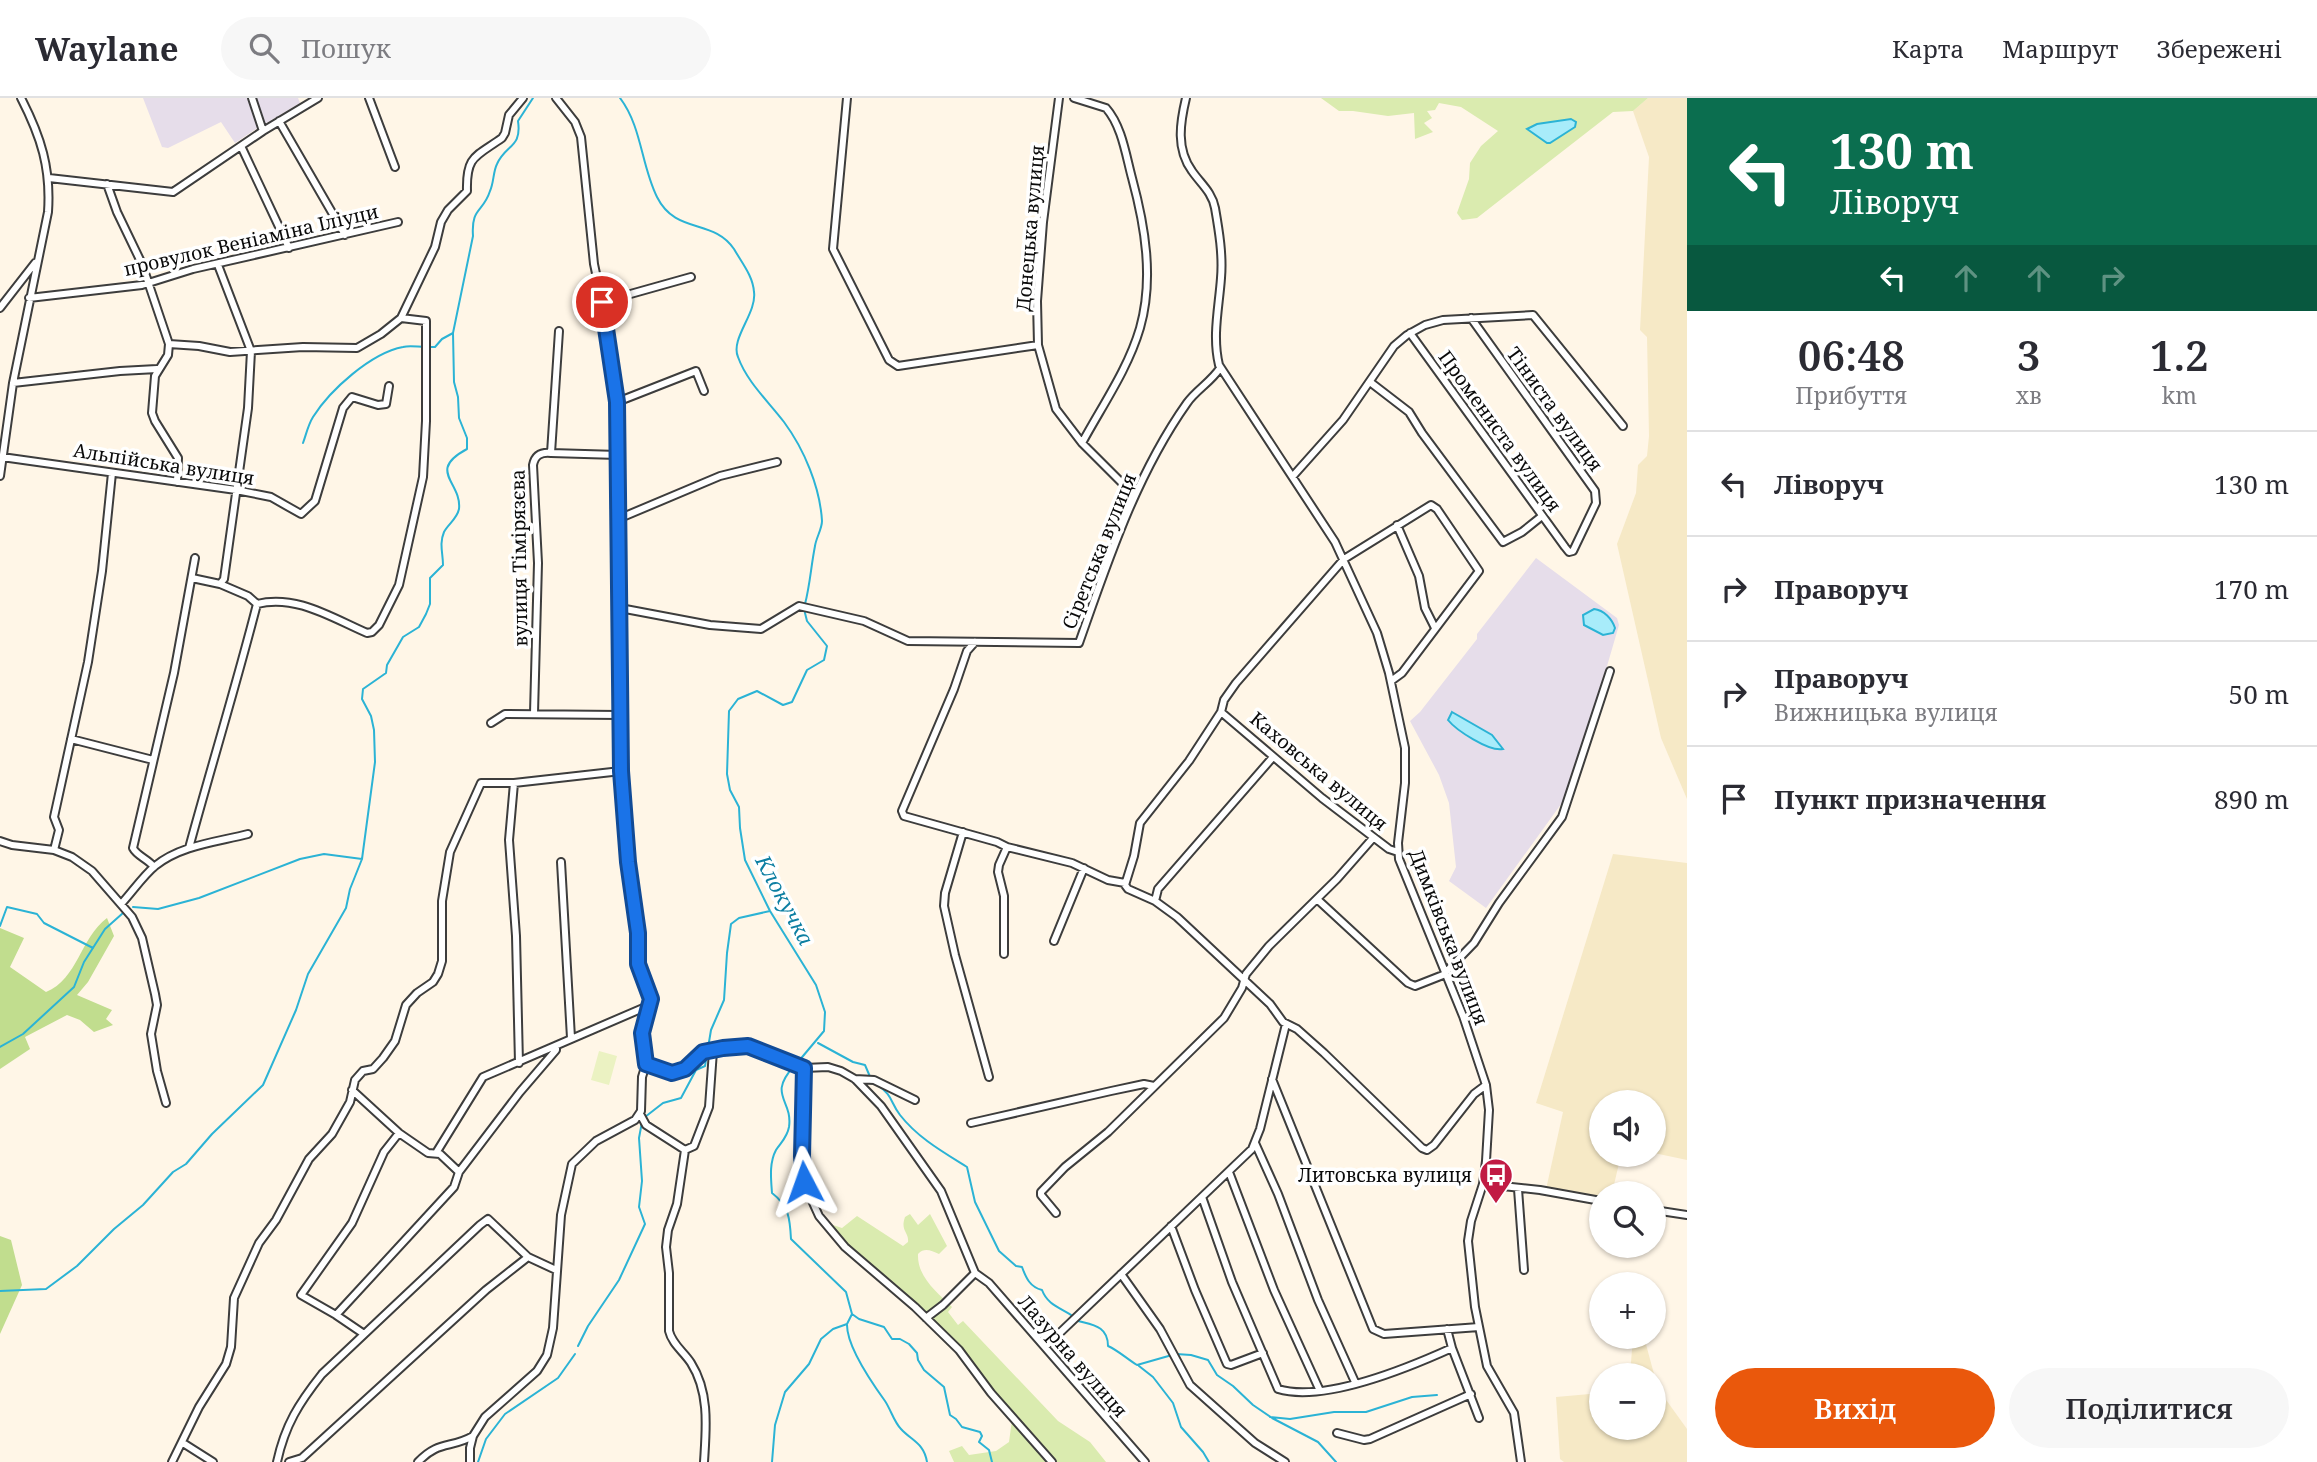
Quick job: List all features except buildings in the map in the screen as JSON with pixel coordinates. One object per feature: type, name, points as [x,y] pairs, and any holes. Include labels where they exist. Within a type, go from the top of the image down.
[{"type":"street","points":[[0,476],[13,383],[48,212],[49,177],[37,131],[21,98]]},
{"type":"street","points":[[252,98],[263,131]]},
{"type":"street","points":[[49,177],[173,192],[263,131],[318,98]]},
{"type":"street","points":[[369,98],[396,167]]},
{"type":"street","points":[[169,344],[230,352],[303,347],[357,348],[394,325],[401,318],[435,247],[441,222],[467,191],[467,168],[472,160],[502,138],[509,115],[523,98]]},
{"type":"street","points":[[556,98],[575,122],[581,136],[594,264],[617,402],[621,771],[628,862],[638,933],[638,964],[650,993],[642,1042],[646,1064],[642,1077],[643,1119]]},
{"type":"street","points":[[847,98],[833,249],[889,360],[898,366],[1038,345]]},
{"type":"street","name":"Донецька вулиця","points":[[1059,98],[1039,275],[1038,345],[1056,409],[1082,443],[1124,485],[1137,491]]},
{"type":"street","points":[[1074,98],[1106,108],[1113,118],[1140,209],[1147,262],[1144,307],[1137,336],[1123,368],[1082,443]]},
{"type":"street","points":[[1186,98],[1181,123],[1181,142],[1189,166],[1212,197],[1219,236],[1222,272],[1216,334],[1220,368]]},
{"type":"street","points":[[279,121],[345,234]]},
{"type":"street","points":[[241,146],[289,248]]},
{"type":"street","points":[[107,184],[148,282],[169,344],[168,355],[157,369],[152,413],[178,457],[177,482]]},
{"type":"street","name":"провулок Веніаміна Іліуци","points":[[29,298],[142,285],[398,222]]},
{"type":"street","points":[[0,308],[36,262]]},
{"type":"street","points":[[218,265],[251,351],[247,408],[223,579],[220,584]]},
{"type":"street","points":[[602,302],[691,277]]},
{"type":"street","points":[[1293,476],[1343,421],[1396,344],[1410,333],[1439,321],[1533,315],[1623,426]]},
{"type":"street","points":[[257,604],[271,600],[304,606],[367,634],[379,625],[399,586],[423,477],[427,335],[426,321],[401,318]]},
{"type":"street","name":"Тіниста вулиця","points":[[1471,318],[1595,491],[1596,503],[1577,545],[1571,552],[1565,547]]},
{"type":"street","name":"вулиця Тімірязєва","points":[[534,713],[538,563],[533,465],[538,455],[543,452],[551,453],[559,331]]},
{"type":"street","name":"Промениста вулиця","points":[[1410,333],[1565,547]]},
{"type":"street","name":"Димківська вулиця","points":[[1220,368],[1293,476],[1344,558],[1372,621],[1391,681],[1405,748],[1398,852],[1404,873],[1446,973],[1486,1085],[1489,1127],[1483,1184],[1468,1235],[1487,1368],[1514,1413],[1521,1462]]},
{"type":"street","name":"Сіретська вулиця","points":[[975,642],[1079,643],[1137,491],[1186,404],[1220,368]]},
{"type":"street","points":[[13,383],[157,369]]},
{"type":"street","points":[[617,402],[695,371],[704,391]]},
{"type":"street","points":[[1370,382],[1409,412],[1503,542],[1542,516]]},
{"type":"street","name":"Альпійська вулиця","points":[[2,457],[236,489],[271,497],[301,514],[315,500],[343,408],[352,397],[378,405],[386,404],[389,386]]},
{"type":"street","points":[[551,453],[618,456]]},
{"type":"street","points":[[618,519],[720,476],[777,462]]},
{"type":"street","points":[[54,850],[59,830],[54,817],[88,662],[103,570],[112,473]]},
{"type":"street","points":[[1391,681],[1402,673],[1479,570],[1437,509],[1430,505],[1344,558],[1236,683],[1224,700],[1221,712],[1185,766],[1140,823],[1135,853],[1125,883],[1128,889],[1155,901],[1182,923],[1244,980],[1286,1024],[1297,1029],[1319,1048],[1424,1150],[1436,1143],[1474,1094],[1486,1085]]},
{"type":"street","points":[[1396,525],[1419,576],[1421,594],[1435,628]]},
{"type":"street","points":[[154,867],[150,861],[135,853],[133,848],[174,673],[195,558]]},
{"type":"street","points":[[192,578],[220,584],[248,596],[257,604]]},
{"type":"street","points":[[189,848],[214,754],[237,684],[257,604]]},
{"type":"street","points":[[620,608],[710,625],[761,629],[799,606],[864,621],[908,641],[975,642]]},
{"type":"street","points":[[975,642],[967,652],[902,811],[904,816],[1084,868],[1108,880],[1125,883]]},
{"type":"street","points":[[1317,899],[1408,983],[1415,986],[1446,973],[1479,936],[1499,903],[1564,814],[1610,671]]},
{"type":"street","name":"Каховська вулиця","points":[[1221,712],[1373,838],[1398,852]]},
{"type":"street","points":[[491,723],[505,713],[620,715]]},
{"type":"street","points":[[71,738],[153,760]]},
{"type":"street","points":[[1155,901],[1158,889],[1273,757]]},
{"type":"street","points":[[172,1462],[199,1407],[226,1364],[232,1347],[234,1298],[259,1243],[276,1220],[309,1159],[332,1134],[350,1102],[355,1080],[363,1071],[373,1069],[395,1041],[406,1006],[416,993],[433,982],[438,974],[442,961],[444,874],[450,852],[481,783],[514,783],[621,771]]},
{"type":"street","points":[[514,783],[509,840],[516,936],[519,1063]]},
{"type":"street","points":[[963,832],[945,893],[944,906],[989,1077]]},
{"type":"street","points":[[122,903],[154,867],[189,848],[248,834]]},
{"type":"street","points":[[1056,1213],[1041,1192],[1065,1167],[1105,1135],[1226,1015],[1248,972],[1373,838]]},
{"type":"street","points":[[0,841],[54,850],[72,857],[92,871],[132,917],[142,938],[157,1005],[152,1034],[157,1071],[166,1103]]},
{"type":"street","points":[[1004,954],[1004,896],[998,872],[1007,847]]},
{"type":"street","points":[[561,862],[571,1038]]},
{"type":"street","points":[[1054,942],[1084,868]]},
{"type":"street","points":[[436,1153],[483,1077],[650,1005]]},
{"type":"street","points":[[1045,1347],[1248,1154],[1255,1143],[1286,1024]]},
{"type":"street","name":"Лазурна вулиця","points":[[709,1051],[748,1046],[798,1065],[828,1067],[841,1071],[855,1079],[881,1106],[941,1191],[975,1273],[989,1283],[1145,1462]]},
{"type":"street","points":[[336,1315],[454,1187],[459,1172],[556,1047]]},
{"type":"street","points":[[646,1064],[672,1073],[685,1069],[709,1051]]},
{"type":"street","points":[[685,1150],[694,1146],[709,1107],[709,1051]]},
{"type":"street","points":[[798,1065],[804,1182],[816,1209],[841,1243],[926,1318],[964,1356],[995,1397],[1052,1462]]},
{"type":"street","points":[[855,1079],[872,1079],[915,1100]]},
{"type":"street","points":[[1272,1079],[1373,1329],[1384,1334],[1479,1326]]},
{"type":"street","points":[[971,1124],[1144,1084],[1154,1086]]},
{"type":"street","points":[[352,1090],[399,1133],[428,1153],[436,1153],[459,1172]]},
{"type":"street","points":[[470,1462],[473,1436],[489,1411],[537,1371],[547,1355],[553,1328],[561,1215],[572,1164],[596,1141],[635,1120],[643,1119],[685,1150]]},
{"type":"street","points":[[365,1334],[301,1295],[352,1223],[384,1152],[399,1133]]},
{"type":"street","points":[[1255,1143],[1301,1250],[1318,1300],[1356,1382]]},
{"type":"street","points":[[685,1150],[677,1204],[668,1230],[666,1247],[669,1331],[672,1339],[691,1362],[700,1383],[706,1414],[704,1462]]},
{"type":"street","points":[[1229,1172],[1274,1290],[1320,1391]]},
{"type":"street","points":[[1483,1184],[1589,1199]]},
{"type":"street","points":[[1518,1189],[1524,1270]]},
{"type":"street","points":[[1202,1197],[1233,1286],[1278,1388],[1320,1391],[1399,1372],[1452,1348]]},
{"type":"street","points":[[1666,1212],[1687,1215]]},
{"type":"street","points":[[277,1462],[285,1431],[301,1400],[322,1374],[488,1219],[528,1257],[556,1270]]},
{"type":"street","points":[[1171,1226],[1227,1364],[1231,1365],[1263,1353]]},
{"type":"street","points":[[289,1462],[302,1458],[486,1290],[528,1257]]},
{"type":"street","points":[[926,1318],[946,1303],[975,1273]]},
{"type":"street","points":[[1121,1274],[1172,1349],[1187,1382],[1257,1445],[1285,1462]]},
{"type":"street","points":[[1447,1329],[1479,1418]]},
{"type":"street","points":[[1337,1433],[1370,1439],[1471,1394]]},
{"type":"street","points":[[418,1462],[429,1450],[463,1442],[473,1436]]},
{"type":"street","points":[[183,1443],[213,1462]]},
{"type":"shaded area","points":[[143,98],[247,98],[259,127],[235,143],[221,122],[168,148],[162,147]]},
{"type":"shaded area","points":[[256,98],[298,98],[300,103],[265,124]]},
{"type":"shaded area","points":[[1648,98],[1687,98],[1687,799],[1661,738],[1617,544],[1636,493],[1638,465],[1647,456],[1649,436],[1647,337],[1640,330],[1649,157],[1633,111]]},
{"type":"shaded area","points":[[1536,558],[1617,618],[1619,625],[1564,800],[1486,908],[1449,881],[1456,867],[1449,803],[1439,775],[1410,721],[1477,639],[1477,634]]},
{"type":"shaded area","points":[[1613,854],[1687,863],[1687,1160],[1666,1156],[1666,1090],[1589,1090],[1589,1167],[1618,1167],[1615,1181],[1589,1181],[1589,1203],[1545,1194],[1563,1112],[1536,1103]]},
{"type":"shaded area","points":[[1632,1349],[1647,1349],[1651,1363],[1631,1363]]},
{"type":"shaded area","points":[[1589,1394],[1589,1440],[1666,1440],[1666,1400],[1687,1429],[1687,1462],[1564,1462],[1560,1459],[1556,1397]]},
{"type":"green space","points":[[1321,98],[1648,98],[1633,111],[1613,112],[1477,218],[1462,220],[1457,213],[1469,179],[1470,163],[1481,146],[1498,131],[1461,107],[1439,103],[1435,110],[1427,111],[1432,118],[1424,123],[1433,132],[1415,139],[1414,113],[1388,116],[1339,111]],"holes":[[[1574,120],[1576,126],[1549,144],[1527,129],[1537,124]]]},
{"type":"green space","points":[[107,918],[114,936],[88,982],[77,995],[112,1010],[106,1019],[113,1025],[94,1032],[80,1020],[67,1015],[25,1037],[30,1049],[0,1069],[0,928],[24,938],[10,967],[46,992],[65,978],[98,926]]},
{"type":"green space","points":[[599,1051],[617,1056],[609,1085],[591,1080]]},
{"type":"green space","points":[[910,1214],[918,1225],[930,1214],[947,1246],[939,1254],[928,1250],[921,1252],[918,1254],[919,1262],[929,1284],[952,1307],[948,1312],[958,1325],[963,1321],[1058,1421],[1090,1442],[1106,1462],[954,1462],[949,1451],[962,1446],[969,1455],[996,1451],[1009,1442],[1012,1420],[946,1339],[914,1307],[848,1253],[822,1226],[827,1223],[842,1228],[857,1216],[903,1246],[908,1242],[904,1228],[905,1217]]},
{"type":"green space","points":[[0,1236],[11,1240],[22,1285],[0,1334]]},
{"type":"water","points":[[1571,119],[1576,122],[1575,127],[1550,143],[1527,129],[1537,124]]},
{"type":"water","points":[[1594,609],[1610,618],[1615,628],[1613,633],[1603,635],[1584,625],[1583,615]]},
{"type":"water","points":[[1452,712],[1492,735],[1503,749],[1482,744],[1458,729],[1448,720]]},
{"type":"waterway","points":[[0,1291],[46,1289],[77,1266],[143,1205],[173,1172],[186,1164],[212,1134],[263,1085],[296,1010],[308,974],[346,908],[362,859],[375,762],[374,730],[371,716],[362,699],[363,689],[386,673],[387,665],[403,637],[419,627],[430,604],[430,578],[443,565],[443,536],[459,509],[459,500],[447,471],[455,457],[467,449],[454,382],[453,333],[474,220],[487,198],[497,164],[518,136],[518,121],[533,98]]},
{"type":"waterway","name":"Клокучка","points":[[620,98],[633,121],[652,185],[665,209],[674,217],[725,239],[752,280],[754,300],[740,334],[738,357],[752,383],[798,444],[810,469],[821,508],[822,524],[805,604]]},
{"type":"waterway","points":[[430,347],[435,347],[453,333]]},
{"type":"waterway","points":[[303,443],[311,420],[320,406],[352,374],[391,351],[406,346],[425,347]]},
{"type":"waterway","name":"Клокучка","points":[[798,1062],[824,1031],[825,1012],[816,985],[770,911],[745,860],[739,807],[730,790],[727,774],[729,711],[738,699],[757,691],[783,705],[792,702],[807,670],[824,660],[827,646],[807,621],[804,609]]},
{"type":"waterway","points":[[133,907],[158,909],[199,898],[300,859],[324,854],[362,859]]},
{"type":"waterway","points":[[0,926],[7,907],[37,914],[44,923],[93,948]]},
{"type":"waterway","points":[[708,1048],[711,1030],[724,1000],[731,924],[739,918],[770,911]]},
{"type":"waterway","points":[[0,1047],[23,1034],[74,987],[84,962],[105,929],[123,913]]},
{"type":"waterway","points":[[818,1043],[853,1062],[865,1065],[871,1079]]},
{"type":"waterway","points":[[645,1117],[663,1103],[681,1098],[696,1070],[705,1066],[707,1054]]},
{"type":"waterway","name":"Клокучка","points":[[794,1066],[782,1084],[789,1127],[776,1150],[771,1171],[772,1193],[788,1213],[791,1239],[846,1292],[852,1314],[884,1327],[892,1339],[900,1339],[909,1344],[917,1353],[924,1370],[944,1387],[950,1415],[962,1427],[980,1432],[982,1436],[979,1442],[989,1450],[992,1462]]},
{"type":"waterway","points":[[877,1085],[889,1095],[900,1115],[915,1131],[967,1167],[975,1202],[999,1251],[1016,1266],[1022,1267],[1029,1282],[1042,1290],[1052,1303],[1074,1317]]},
{"type":"waterway","points":[[578,1346],[619,1280],[645,1224],[639,1207],[642,1181],[639,1138],[642,1122]]},
{"type":"waterway","points":[[772,1462],[775,1425],[785,1392],[809,1364],[821,1339],[833,1329],[847,1324],[852,1314]]},
{"type":"waterway","points":[[1078,1321],[1102,1330],[1108,1346],[1137,1365],[1172,1355]]},
{"type":"waterway","points":[[847,1325],[851,1343],[861,1364],[899,1426],[920,1446],[927,1462]]},
{"type":"waterway","points":[[478,1462],[486,1439],[505,1414],[558,1378],[575,1354]]},
{"type":"waterway","points":[[1176,1354],[1208,1360],[1217,1375],[1253,1405],[1318,1442],[1336,1462]]},
{"type":"waterway","points":[[1139,1366],[1153,1377],[1173,1403],[1181,1427],[1209,1462]]},
{"type":"waterway","points":[[1270,1417],[1290,1419],[1334,1412],[1366,1412],[1412,1397],[1437,1395]]},
{"type":"place","name":"Литовська вулиця","points":[[1496,1205]]},
{"type":"route","points":[[602,302],[617,402],[621,771],[628,862],[638,933],[638,964],[651,999],[642,1033],[643,1052],[646,1064],[672,1073],[685,1069],[703,1052],[733,1046],[748,1046],[804,1068],[804,1182]]}]
